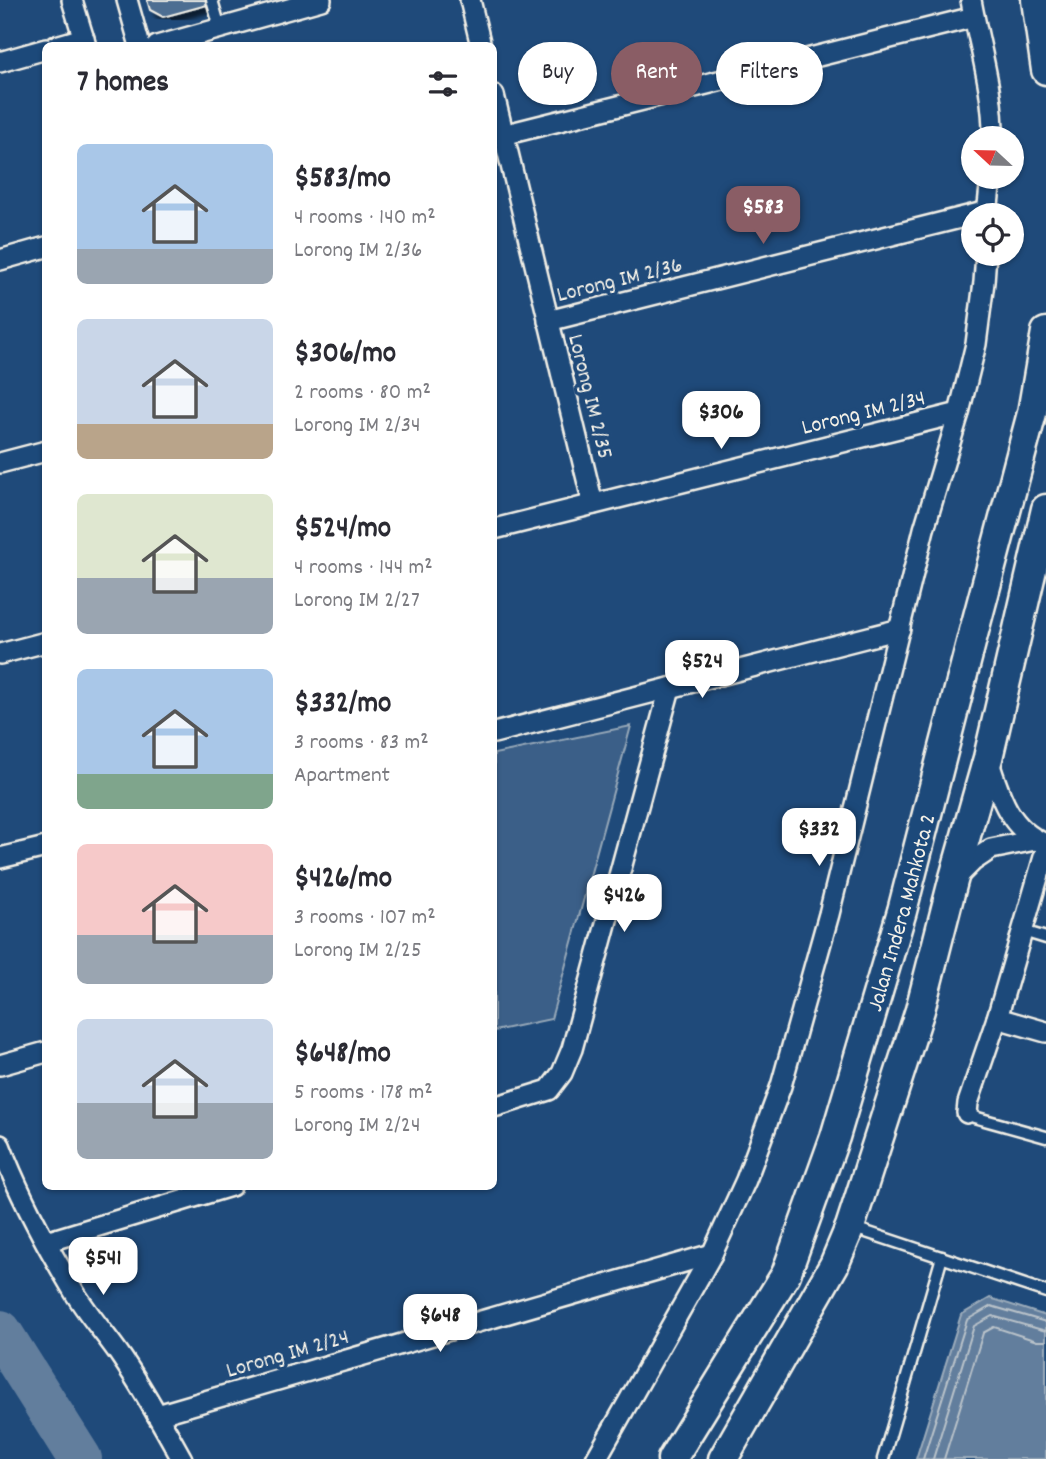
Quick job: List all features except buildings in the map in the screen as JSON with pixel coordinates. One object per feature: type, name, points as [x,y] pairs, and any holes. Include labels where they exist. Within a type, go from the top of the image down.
[{"type":"street","points":[[72,0],[85,42]]},
{"type":"street","points":[[127,0],[139,42]]},
{"type":"street","points":[[172,42],[298,3],[321,0]]},
{"type":"street","points":[[470,0],[480,42]]},
{"type":"street","points":[[1036,0],[1046,70]]},
{"type":"street","points":[[503,135],[973,9],[993,126]]},
{"type":"street","points":[[0,62],[42,50]]},
{"type":"street","name":"Lorong IM 2/35","points":[[497,108],[593,504]]},
{"type":"street","name":"Lorong IM 2/36","points":[[548,321],[961,219]]},
{"type":"street","points":[[0,260],[42,248]]},
{"type":"street","points":[[596,1459],[712,1254],[746,1180],[781,1086],[829,914],[924,529],[976,344],[986,266]]},
{"type":"street","name":"Jalan Indera Mahkota 2","points":[[672,1459],[786,1274],[835,1137],[902,911],[1032,414],[1046,332]]},
{"type":"street","name":"Lorong IM 2/34","points":[[497,528],[959,412]]},
{"type":"street","points":[[0,463],[42,452]]},
{"type":"street","name":"Jalan Indera Mahkota 2","points":[[723,1459],[834,1265],[850,1227],[920,1010],[988,758],[1046,509]]},
{"type":"street","points":[[497,732],[901,629]]},
{"type":"street","points":[[0,654],[42,643]]},
{"type":"street","points":[[497,1106],[549,1090],[562,1073],[572,1049],[670,688]]},
{"type":"street","points":[[988,758],[1005,808],[1013,819],[1042,845]]},
{"type":"street","points":[[953,881],[973,861],[992,849],[1042,845]]},
{"type":"street","points":[[967,1113],[1023,931],[1042,845]]},
{"type":"street","points":[[0,859],[42,848]]},
{"type":"street","points":[[997,1018],[1046,1032]]},
{"type":"street","points":[[0,1065],[42,1053]]},
{"type":"street","points":[[0,1145],[10,1170],[73,1291],[122,1358],[182,1459]]},
{"type":"street","points":[[46,1242],[218,1190]]},
{"type":"street","name":"Lorong IM 2/24","points":[[158,1415],[712,1254]]},
{"type":"lane","points":[[212,0],[220,28]]},
{"type":"lane","points":[[1023,931],[1046,938]]},
{"type":"lane","points":[[967,1113],[1046,1137]]},
{"type":"lane","points":[[850,1227],[1046,1292]]},
{"type":"lane","points":[[883,1459],[942,1257]]},
{"type":"shaded area","points":[[631,726],[551,1019],[497,1030],[497,753]]},
{"type":"water","points":[[990,1298],[1046,1316],[1046,1459],[916,1459],[961,1315]]},
{"type":"waterway","points":[[0,1332],[80,1459]]}]
